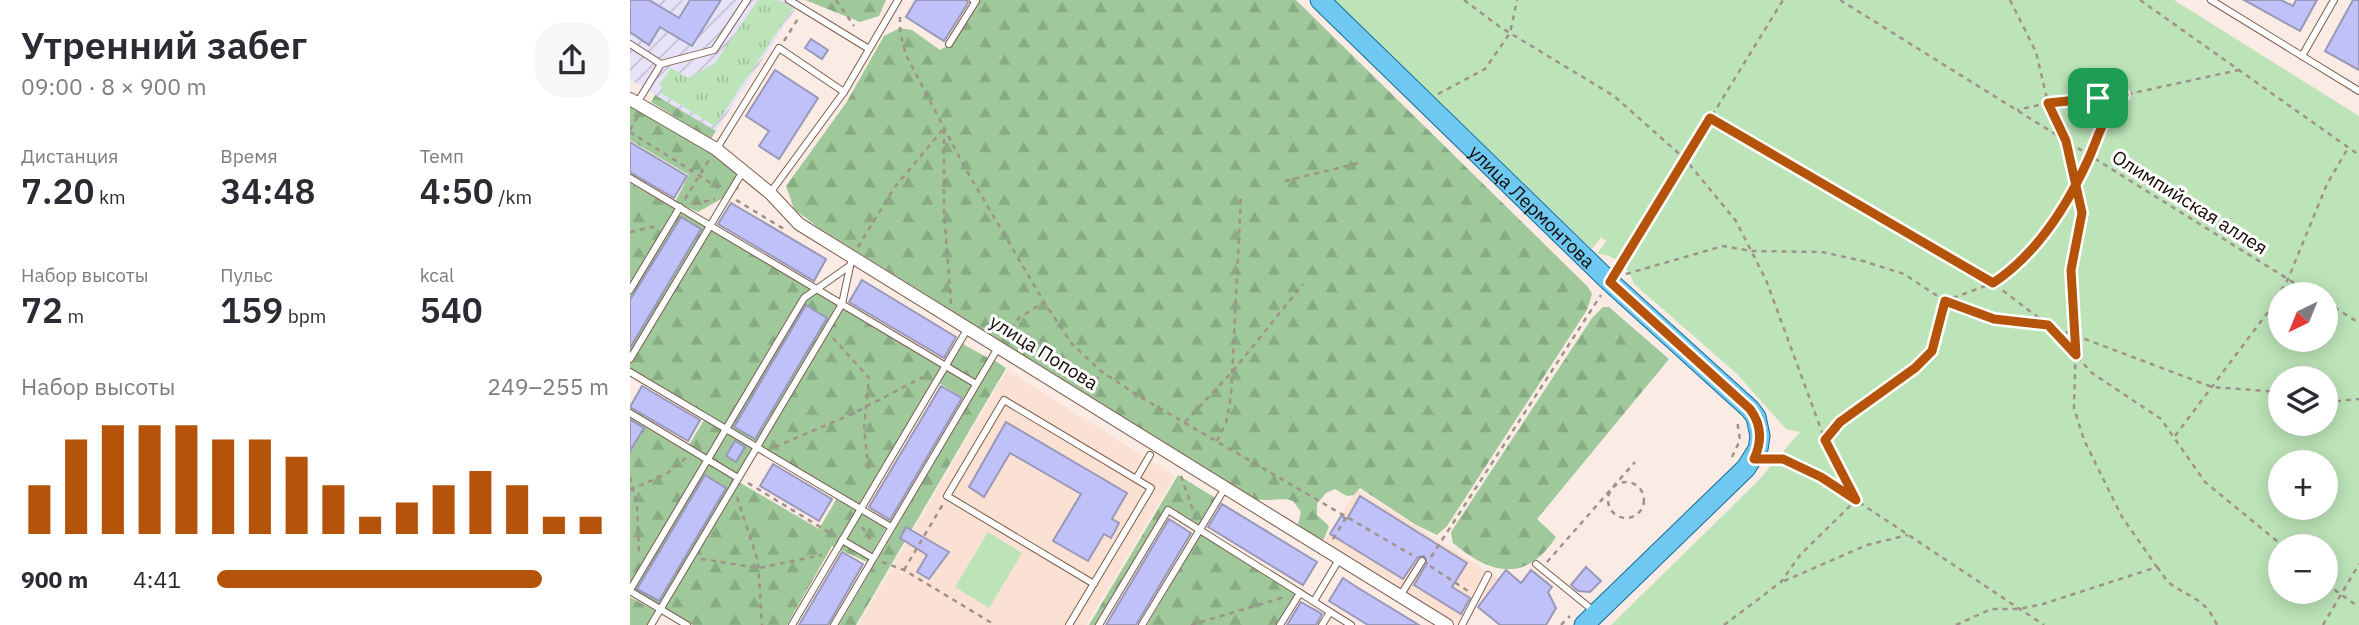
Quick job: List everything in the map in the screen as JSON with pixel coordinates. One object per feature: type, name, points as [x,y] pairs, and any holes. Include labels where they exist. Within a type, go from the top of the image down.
[{"type":"main road","name":"улица Лермонтова","points":[[1320,0],[1610,282],[1750,409],[1756,417],[1760,436],[1754,459]]},
{"type":"main road","points":[[1588,614],[1754,459]]},
{"type":"street","name":"улица Попова","points":[[634,101],[718,147],[770,193],[799,224],[850,262],[968,327],[1447,625]]},
{"type":"lane","points":[[634,101],[662,64],[714,50],[747,0]]},
{"type":"lane","points":[[789,0],[869,49]]},
{"type":"lane","points":[[949,44],[976,1],[973,0]]},
{"type":"lane","points":[[2211,0],[2359,91]]},
{"type":"lane","points":[[2301,56],[2334,0]]},
{"type":"lane","points":[[770,193],[844,92],[900,3]]},
{"type":"lane","points":[[630,44],[662,64]]},
{"type":"lane","points":[[718,147],[779,48],[844,92]]},
{"type":"lane","points":[[630,359],[743,171]]},
{"type":"lane","points":[[630,178],[976,384]]},
{"type":"lane","points":[[630,290],[680,207]]},
{"type":"lane","points":[[687,625],[630,591],[804,298],[850,262]]},
{"type":"lane","points":[[651,625],[842,304],[850,262]]},
{"type":"lane","points":[[792,625],[968,327]]},
{"type":"lane","points":[[834,625],[999,346]]},
{"type":"lane","points":[[630,372],[891,527]]},
{"type":"lane","points":[[1069,625],[1094,584],[1151,488],[1004,400],[947,496],[1094,584]]},
{"type":"lane","points":[[630,413],[738,478]]},
{"type":"lane","points":[[1136,479],[1150,455]]},
{"type":"lane","points":[[1142,625],[1225,488]]},
{"type":"lane","points":[[1099,625],[1168,510],[1351,625]]},
{"type":"lane","points":[[842,540],[873,558]]},
{"type":"lane","points":[[1314,601],[1340,558]]},
{"type":"lane","points":[[1400,596],[1422,561]]},
{"type":"lane","points":[[1539,566],[1588,614]]},
{"type":"lane","points":[[1461,625],[1489,575]]},
{"type":"lane","points":[[1280,625],[1300,593]]},
{"type":"lane","points":[[1322,625],[1330,612]]},
{"type":"path","points":[[836,0],[854,27]]},
{"type":"path","points":[[1464,0],[1510,33],[1614,96],[1685,159],[1736,221],[1766,280],[1825,440],[1856,500]]},
{"type":"path","points":[[1422,99],[1445,92],[1485,69],[1510,33],[1517,0]]},
{"type":"path","points":[[1476,597],[1426,564],[1610,282],[1783,0]]},
{"type":"path","name":"Олимпийская аллея","points":[[1840,0],[2293,282]]},
{"type":"path","points":[[2010,0],[2036,52],[2048,103],[2066,141],[2082,213],[2071,270],[2076,336],[2074,408],[2084,440],[2123,517],[2157,568],[2171,584],[2190,593],[2211,612],[2217,625]]},
{"type":"path","points":[[2140,0],[2359,154]]},
{"type":"path","points":[[900,3],[902,43],[944,128],[1044,302],[1072,344],[1101,371],[1422,561]]},
{"type":"path","points":[[779,48],[804,9]]},
{"type":"path","points":[[2017,110],[2048,103],[2124,95],[2239,70]]},
{"type":"path","points":[[1945,301],[1993,283],[2015,268],[2045,234],[2077,184],[2106,112],[2124,95]]},
{"type":"path","points":[[1710,118],[1993,283],[2048,325],[2092,373],[2161,419],[2205,482],[2268,534]]},
{"type":"path","points":[[850,262],[894,188],[944,128]]},
{"type":"path","points":[[944,128],[944,211],[952,318]]},
{"type":"path","points":[[630,132],[700,174],[728,195]]},
{"type":"path","points":[[680,207],[718,147]]},
{"type":"path","points":[[2175,436],[2267,312],[2288,279],[2322,196],[2348,148]]},
{"type":"path","points":[[1285,181],[1363,162]]},
{"type":"path","points":[[680,207],[728,195]]},
{"type":"path","points":[[1217,441],[1226,423],[1233,371],[1241,195]]},
{"type":"path","points":[[630,232],[671,223]]},
{"type":"path","points":[[1610,282],[1637,268],[1701,255],[1723,246],[1751,251],[1822,253],[1863,261],[1904,274],[1945,301],[1994,319],[2048,325],[2211,387],[2268,390]]},
{"type":"path","points":[[1185,422],[1233,371],[1303,284]]},
{"type":"path","points":[[1825,440],[1840,422],[1915,368],[1932,351],[1945,301]]},
{"type":"path","points":[[999,346],[1019,318],[1044,302]]},
{"type":"path","points":[[2338,310],[2359,323]]},
{"type":"path","points":[[826,330],[869,378],[864,428],[871,491]]},
{"type":"path","points":[[765,452],[866,407],[946,366]]},
{"type":"path","points":[[1085,400],[1101,371]]},
{"type":"path","points":[[2338,401],[2359,399]]},
{"type":"path","points":[[1732,410],[1738,420],[1740,440],[1732,458]]},
{"type":"path","points":[[632,489],[674,469],[693,451]]},
{"type":"path","points":[[1754,459],[1783,459],[1821,477],[2043,625]]},
{"type":"path","points":[[1539,566],[1635,462]]},
{"type":"path","points":[[1180,474],[1200,529]]},
{"type":"path","points":[[630,477],[639,551],[637,578]]},
{"type":"path","points":[[691,558],[759,568],[827,554],[842,540],[738,478]]},
{"type":"path","points":[[1623,482],[1639,486],[1644,496],[1639,512],[1628,518],[1612,510],[1608,499],[1613,487],[1623,482]]},
{"type":"path","points":[[733,487],[749,524],[759,568],[762,625]]},
{"type":"path","points":[[904,570],[947,496]]},
{"type":"path","points":[[1781,582],[1800,555],[1856,500]]},
{"type":"path","points":[[1332,541],[1347,516]]},
{"type":"path","points":[[856,517],[877,551]]},
{"type":"path","points":[[1724,625],[1781,582],[1867,545],[1908,535]]},
{"type":"path","points":[[873,558],[904,570],[995,625]]},
{"type":"path","points":[[2323,625],[2359,564]]},
{"type":"path","points":[[1956,625],[1991,609],[2019,609],[2089,592],[2157,568]]},
{"type":"path","points":[[2338,592],[2359,607]]},
{"type":"path","points":[[1191,625],[1300,593]]},
{"type":"path","points":[[1561,625],[1588,614]]},
{"type":"shaded area","points":[[630,0],[801,0],[716,131],[630,80]]},
{"type":"shaded area","points":[[1007,370],[1175,476],[1086,625],[858,625]]},
{"type":"shaded area","points":[[1357,489],[1499,579],[1461,625],[1325,540]]},
{"type":"green space","points":[[758,0],[778,0],[793,8],[715,126],[661,93],[663,88],[659,85],[671,68],[688,78],[714,64]]},
{"type":"green space","points":[[805,0],[886,0],[879,16],[860,22]]},
{"type":"green space","points":[[978,0],[1296,0],[1588,287],[1592,294],[1587,310],[1447,526],[1437,535],[1416,525],[1360,488],[1354,495],[1347,496],[1335,489],[1326,493],[1317,504],[1317,515],[1329,526],[1324,539],[1319,541],[1298,524],[1301,512],[1293,501],[1256,499],[819,228],[794,209],[786,186],[846,103],[884,36],[900,28],[912,30],[940,50],[953,43],[978,6]]},
{"type":"green space","points":[[1331,0],[2174,0],[2359,116],[2359,625],[1611,625],[1758,481],[1800,432],[1786,429],[1737,374],[1634,284],[1620,263],[1597,254],[1606,241],[1601,237],[1592,249]]},
{"type":"green space","points":[[655,95],[716,131],[711,139],[651,102]]},
{"type":"green space","points":[[630,103],[713,149],[736,170],[739,189],[698,212],[675,202],[689,175],[630,140]]},
{"type":"green space","points":[[630,183],[947,367],[961,343],[990,359],[965,399],[939,383],[863,508],[630,368]]},
{"type":"green space","points":[[1603,307],[1609,307],[1669,359],[1537,519],[1556,537],[1545,552],[1520,568],[1494,567],[1481,562],[1453,543],[1451,532],[1592,318]]},
{"type":"green space","points":[[994,360],[1006,368],[856,625],[839,625]]},
{"type":"green space","points":[[630,418],[819,529],[837,498],[886,528],[867,562],[832,546],[787,625],[693,625],[630,587]]},
{"type":"green space","points":[[704,420],[752,448],[738,474],[689,445]]},
{"type":"green space","points":[[1178,475],[1217,499],[1201,526],[1168,507],[1097,625],[1089,625]]},
{"type":"green space","points":[[988,532],[1022,553],[989,608],[955,587]]},
{"type":"green space","points":[[1201,534],[1297,592],[1277,625],[1147,625]]},
{"type":"green space","points":[[630,597],[656,611],[647,625],[630,625]]},
{"type":"building","points":[[630,0],[649,0],[679,18],[690,0],[721,0],[692,46],[660,27],[649,45],[630,32]]},
{"type":"building","points":[[916,0],[967,0],[968,3],[944,41],[906,17]]},
{"type":"building","points":[[2244,0],[2281,0],[2293,6],[2296,0],[2317,0],[2300,31]]},
{"type":"building","points":[[2353,0],[2359,0],[2359,70],[2325,51]]},
{"type":"building","points":[[811,39],[828,50],[822,59],[805,48]]},
{"type":"building","points":[[775,70],[818,98],[779,159],[759,146],[769,131],[746,116]]},
{"type":"building","points":[[630,142],[687,176],[674,198],[630,172]]},
{"type":"building","points":[[731,203],[826,259],[814,281],[718,224]]},
{"type":"building","points":[[681,217],[701,229],[630,348],[630,300]]},
{"type":"building","points":[[862,280],[956,337],[944,358],[849,302]]},
{"type":"building","points":[[806,305],[827,318],[755,439],[734,427]]},
{"type":"building","points":[[642,386],[700,420],[688,441],[630,407]]},
{"type":"building","points":[[941,386],[962,398],[890,520],[869,507]]},
{"type":"building","points":[[631,420],[644,428],[630,451],[630,422]]},
{"type":"building","points":[[1006,422],[1127,493],[1112,519],[1119,523],[1111,538],[1104,534],[1088,561],[1053,541],[1081,494],[1010,453],[984,497],[969,487]]},
{"type":"building","points":[[735,441],[745,447],[736,462],[726,456]]},
{"type":"building","points":[[773,464],[832,499],[819,521],[760,486]]},
{"type":"building","points":[[705,475],[726,488],[659,601],[637,589]]},
{"type":"building","points":[[1360,496],[1467,563],[1452,587],[1470,598],[1461,614],[1414,585],[1427,563],[1424,556],[1418,557],[1403,579],[1330,534],[1341,516],[1347,519]]},
{"type":"building","points":[[1222,504],[1317,562],[1303,585],[1208,527]]},
{"type":"building","points":[[1169,519],[1191,533],[1136,625],[1106,625]]},
{"type":"building","points":[[906,527],[949,552],[929,579],[917,572],[927,555],[900,538]]},
{"type":"building","points":[[842,552],[863,564],[828,625],[799,625]]},
{"type":"building","points":[[1586,567],[1601,581],[1590,592],[1578,591],[1571,585]]},
{"type":"building","points":[[1506,570],[1521,583],[1531,570],[1552,587],[1548,592],[1556,608],[1546,625],[1500,625],[1478,607]]},
{"type":"building","points":[[1343,578],[1419,625],[1368,625],[1329,601]]},
{"type":"building","points":[[1301,602],[1322,614],[1316,625],[1287,625]]},
{"type":"route","points":[[2098,98],[2048,103],[2066,141],[2077,184],[2082,213],[2071,270],[2076,355],[2048,325],[1994,319],[1945,301],[1932,351],[1915,368],[1840,422],[1825,440],[1856,500],[1821,477],[1783,459],[1754,459],[1760,436],[1756,417],[1750,409],[1727,385],[1610,282],[1710,118],[1993,283],[2015,268],[2052,225],[2077,184],[2106,112],[2124,95],[2098,98]]}]
